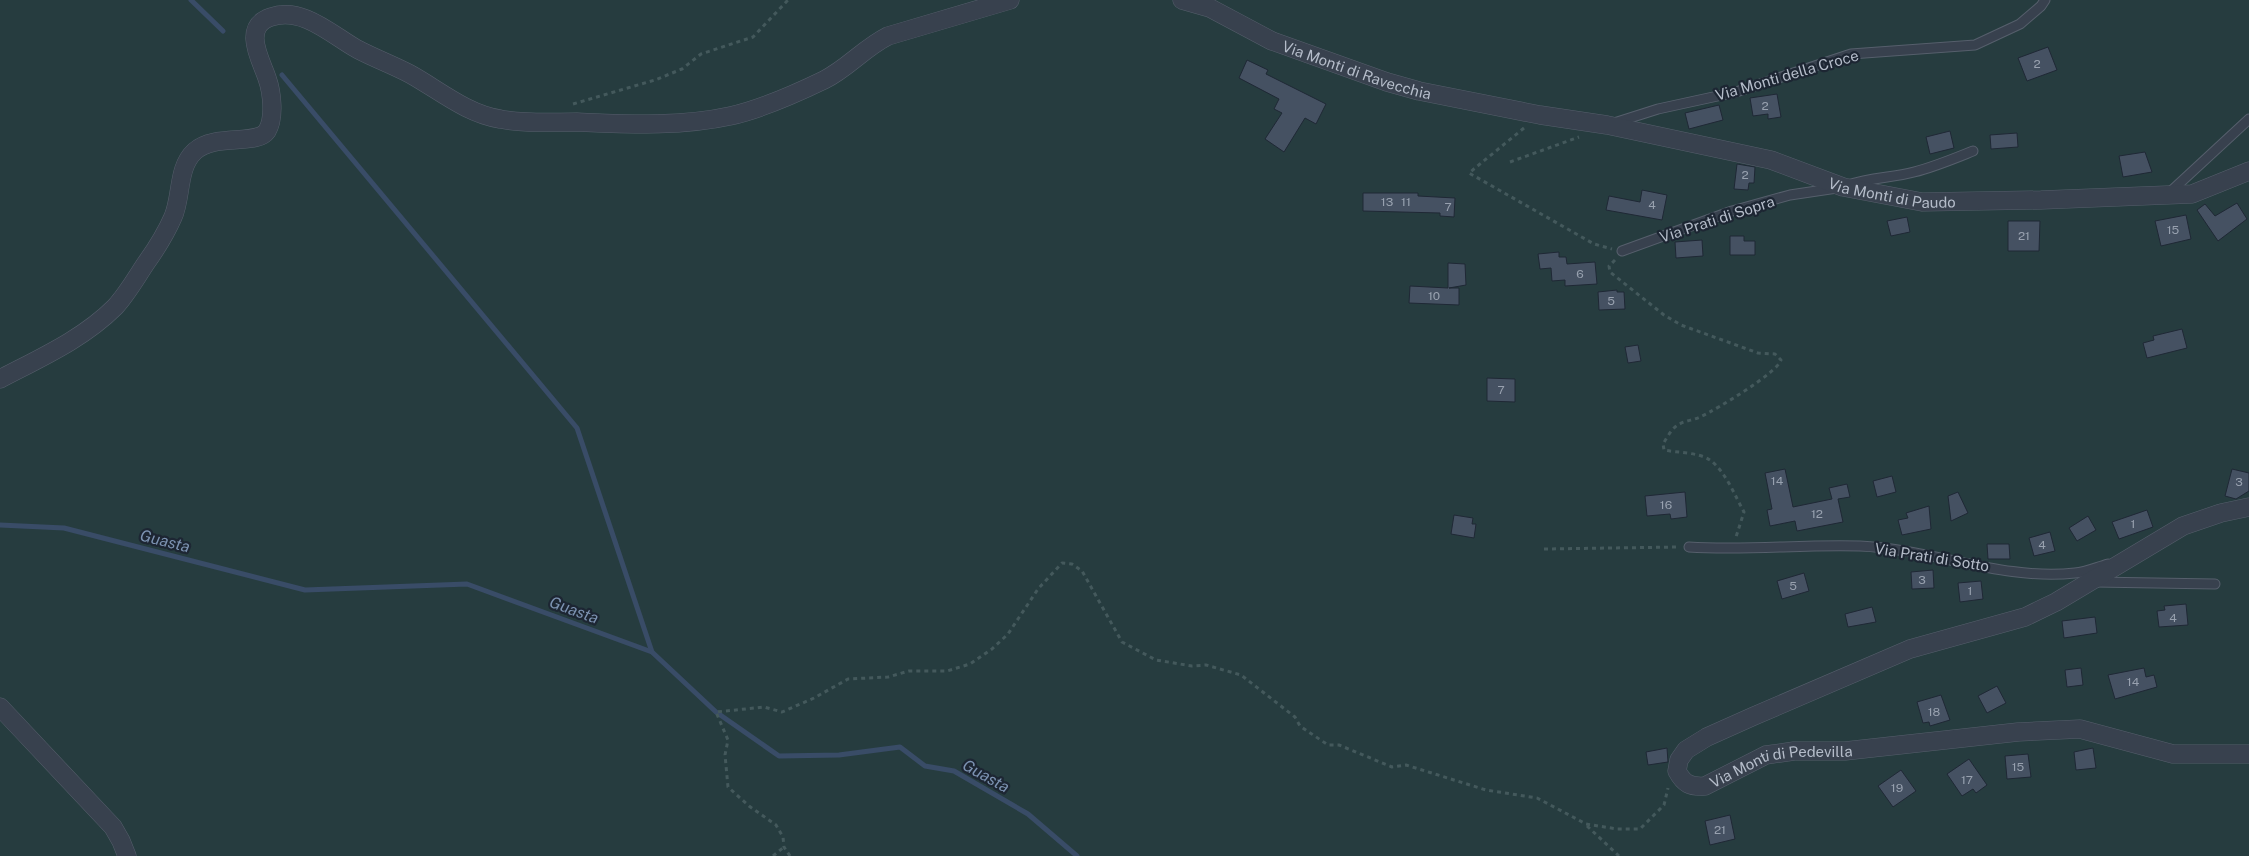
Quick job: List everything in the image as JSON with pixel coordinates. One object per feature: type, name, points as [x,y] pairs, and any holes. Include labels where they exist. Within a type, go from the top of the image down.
[{"type":"street","points":[[0,379],[82,334],[103,318],[121,299],[170,224],[176,208],[185,168],[196,150],[219,140],[256,138],[265,133],[270,122],[270,88],[255,49],[254,34],[262,21],[269,17],[294,16],[312,22],[358,49],[410,74],[484,115],[517,121],[661,124],[730,116],[748,111],[828,78],[874,43],[888,36],[1010,0]]},
{"type":"street","name":"Via Monti di Ravecchia","points":[[1182,0],[1210,8],[1272,41],[1387,82],[1419,91],[1540,115]]},
{"type":"street","name":"Via Monti di Paudo","points":[[1540,115],[1607,125],[1771,160],[1844,187],[1922,202],[2192,194],[2249,171]]},
{"type":"street","points":[[1683,782],[1677,771],[1679,760],[1686,750],[1707,737],[1910,649],[2025,617],[2090,582],[2183,526],[2221,513],[2249,507]]},
{"type":"street","points":[[0,707],[113,827],[127,856]]},
{"type":"street","name":"Via Monti di Pedevilla","points":[[1683,782],[1694,787],[1705,786],[1766,755],[1794,751],[1845,751],[2018,732],[2080,729],[2173,754],[2249,754]]},
{"type":"lane","name":"Via Monti della Croce","points":[[1607,125],[1658,110],[1736,92],[1851,54],[1975,46],[2020,24],[2041,6],[2045,0]]},
{"type":"lane","points":[[2165,196],[2249,119]]},
{"type":"lane","name":"Via Prati di Sopra","points":[[1622,251],[1732,211],[1790,195],[1844,187],[1858,181],[1914,172],[1973,151]]},
{"type":"lane","name":"Via Prati di Sotto","points":[[1689,547],[1731,550],[1861,546],[1919,553],[2018,572],[2053,574],[2076,573],[2130,558]]},
{"type":"lane","points":[[2090,582],[2216,584]]},
{"type":"path","points":[[572,105],[655,80],[682,69],[702,54],[753,37],[788,0]]},
{"type":"path","points":[[1540,115],[1469,173],[1594,244],[1622,251],[1609,266],[1610,272],[1664,315],[1681,325],[1758,353],[1776,354],[1781,360],[1780,365],[1757,384],[1701,417],[1687,420],[1674,428],[1663,444],[1664,450],[1687,453],[1710,460],[1724,475],[1744,512],[1731,550]]},
{"type":"path","points":[[1510,162],[1560,145],[1607,125]]},
{"type":"path","points":[[1544,549],[1689,547]]},
{"type":"path","points":[[790,856],[784,847],[783,837],[776,825],[749,806],[728,787],[725,755],[728,740],[716,712],[764,707],[782,712],[814,698],[848,679],[888,677],[909,671],[947,671],[970,664],[992,649],[1008,634],[1038,589],[1062,563],[1072,564],[1082,571],[1122,642],[1139,653],[1156,660],[1192,666],[1206,665],[1241,675],[1295,717],[1300,726],[1328,744],[1339,745],[1392,767],[1406,765],[1486,790],[1537,798],[1586,824],[1619,856]]},
{"type":"path","points":[[1586,824],[1617,829],[1640,829],[1664,805],[1669,784],[1683,782]]},
{"type":"path","points":[[773,856],[784,847]]},
{"type":"green space","points":[[0,0],[2249,0],[2249,856],[0,856]]},
{"type":"building","points":[[2048,47],[2057,70],[2027,81],[2018,58]]},
{"type":"building","points":[[1247,60],[1268,70],[1266,74],[1326,104],[1316,124],[1305,118],[1284,152],[1265,139],[1282,113],[1274,109],[1279,99],[1239,78]]},
{"type":"building","points":[[1777,94],[1781,117],[1768,119],[1768,114],[1753,116],[1750,98]]},
{"type":"building","points":[[1719,105],[1723,120],[1689,129],[1685,113]]},
{"type":"building","points":[[1950,131],[1954,148],[1930,154],[1926,137]]},
{"type":"building","points":[[2017,133],[2018,147],[1991,149],[1990,135]]},
{"type":"building","points":[[2145,152],[2152,172],[2123,177],[2119,156]]},
{"type":"building","points":[[1737,164],[1755,167],[1754,183],[1749,183],[1748,190],[1734,189]]},
{"type":"building","points":[[1642,190],[1667,195],[1662,220],[1606,210],[1609,196],[1640,202]]},
{"type":"building","points":[[1363,193],[1418,193],[1418,196],[1455,198],[1454,217],[1440,216],[1440,213],[1363,211]]},
{"type":"building","points":[[2237,203],[2247,219],[2218,241],[2197,210],[2205,204],[2215,216]]},
{"type":"building","points":[[2186,215],[2191,239],[2161,246],[2155,221]]},
{"type":"building","points":[[1907,217],[1910,232],[1891,236],[1887,221]]},
{"type":"building","points":[[2008,221],[2040,221],[2039,251],[2008,251]]},
{"type":"building","points":[[1730,236],[1744,236],[1744,241],[1755,241],[1755,255],[1730,255]]},
{"type":"building","points":[[1702,240],[1703,256],[1676,258],[1675,242]]},
{"type":"building","points":[[1559,252],[1559,257],[1566,257],[1567,264],[1595,262],[1597,284],[1565,286],[1565,280],[1552,281],[1551,268],[1540,269],[1538,254]]},
{"type":"building","points":[[1448,263],[1465,264],[1466,285],[1449,288],[1459,288],[1459,305],[1409,303],[1410,286],[1448,288]]},
{"type":"building","points":[[1617,290],[1617,292],[1624,292],[1625,309],[1599,310],[1598,292]]},
{"type":"building","points":[[2182,329],[2187,348],[2147,358],[2143,343],[2154,340],[2153,336]]},
{"type":"building","points":[[1638,345],[1641,361],[1628,363],[1625,347]]},
{"type":"building","points":[[1487,378],[1515,379],[1515,402],[1487,401]]},
{"type":"building","points":[[1785,469],[1793,507],[1832,499],[1829,488],[1847,484],[1850,497],[1838,499],[1843,522],[1797,531],[1795,521],[1770,526],[1767,510],[1772,509],[1765,473]]},
{"type":"building","points":[[2232,469],[2249,473],[2249,491],[2236,499],[2225,496]]},
{"type":"building","points":[[1892,476],[1896,492],[1877,497],[1873,481]]},
{"type":"building","points":[[1685,492],[1687,517],[1671,519],[1670,514],[1647,516],[1645,496]]},
{"type":"building","points":[[1958,492],[1968,513],[1951,521],[1948,496]]},
{"type":"building","points":[[1929,506],[1931,529],[1902,535],[1898,520],[1908,518],[1906,513]]},
{"type":"building","points":[[2147,510],[2153,527],[2119,539],[2112,522]]},
{"type":"building","points":[[1454,515],[1473,518],[1472,524],[1476,524],[1474,538],[1451,534]]},
{"type":"building","points":[[2088,516],[2096,530],[2077,541],[2069,528]]},
{"type":"building","points":[[2050,532],[2055,551],[2034,556],[2029,538]]},
{"type":"building","points":[[1987,544],[2009,544],[2010,559],[1988,559]]},
{"type":"building","points":[[1933,570],[1934,588],[1912,589],[1911,572]]},
{"type":"building","points":[[1804,573],[1809,591],[1782,599],[1777,581]]},
{"type":"building","points":[[1981,581],[1983,599],[1960,602],[1958,583]]},
{"type":"building","points":[[2186,604],[2188,625],[2159,627],[2157,611],[2165,610],[2164,606]]},
{"type":"building","points":[[1872,607],[1876,622],[1848,627],[1845,614]]},
{"type":"building","points":[[2095,617],[2097,633],[2064,638],[2062,621]]},
{"type":"building","points":[[2081,668],[2083,685],[2067,687],[2065,670]]},
{"type":"building","points":[[2144,668],[2146,677],[2154,675],[2157,687],[2115,699],[2108,675]]},
{"type":"building","points":[[1997,686],[2006,703],[1987,713],[1978,696]]},
{"type":"building","points":[[1941,695],[1950,720],[1930,726],[1929,722],[1923,723],[1917,702]]},
{"type":"building","points":[[1667,748],[1668,762],[1648,765],[1646,752]]},
{"type":"building","points":[[2093,748],[2096,768],[2076,770],[2074,752]]},
{"type":"building","points":[[2028,754],[2031,777],[2007,779],[2005,756]]},
{"type":"building","points":[[1969,759],[1987,785],[1976,793],[1973,789],[1962,796],[1947,774]]},
{"type":"building","points":[[1901,770],[1916,791],[1893,807],[1878,786]]},
{"type":"building","points":[[1730,815],[1735,839],[1710,845],[1705,821]]},
{"type":"waterway","points":[[191,0],[223,31]]},
{"type":"waterway","points":[[282,75],[577,428],[652,652]]},
{"type":"waterway","name":"Guasta","points":[[0,525],[64,528],[305,590],[467,584],[652,652],[716,712],[779,756],[839,755],[900,747],[925,766],[954,771],[1028,814],[1077,856]]}]
